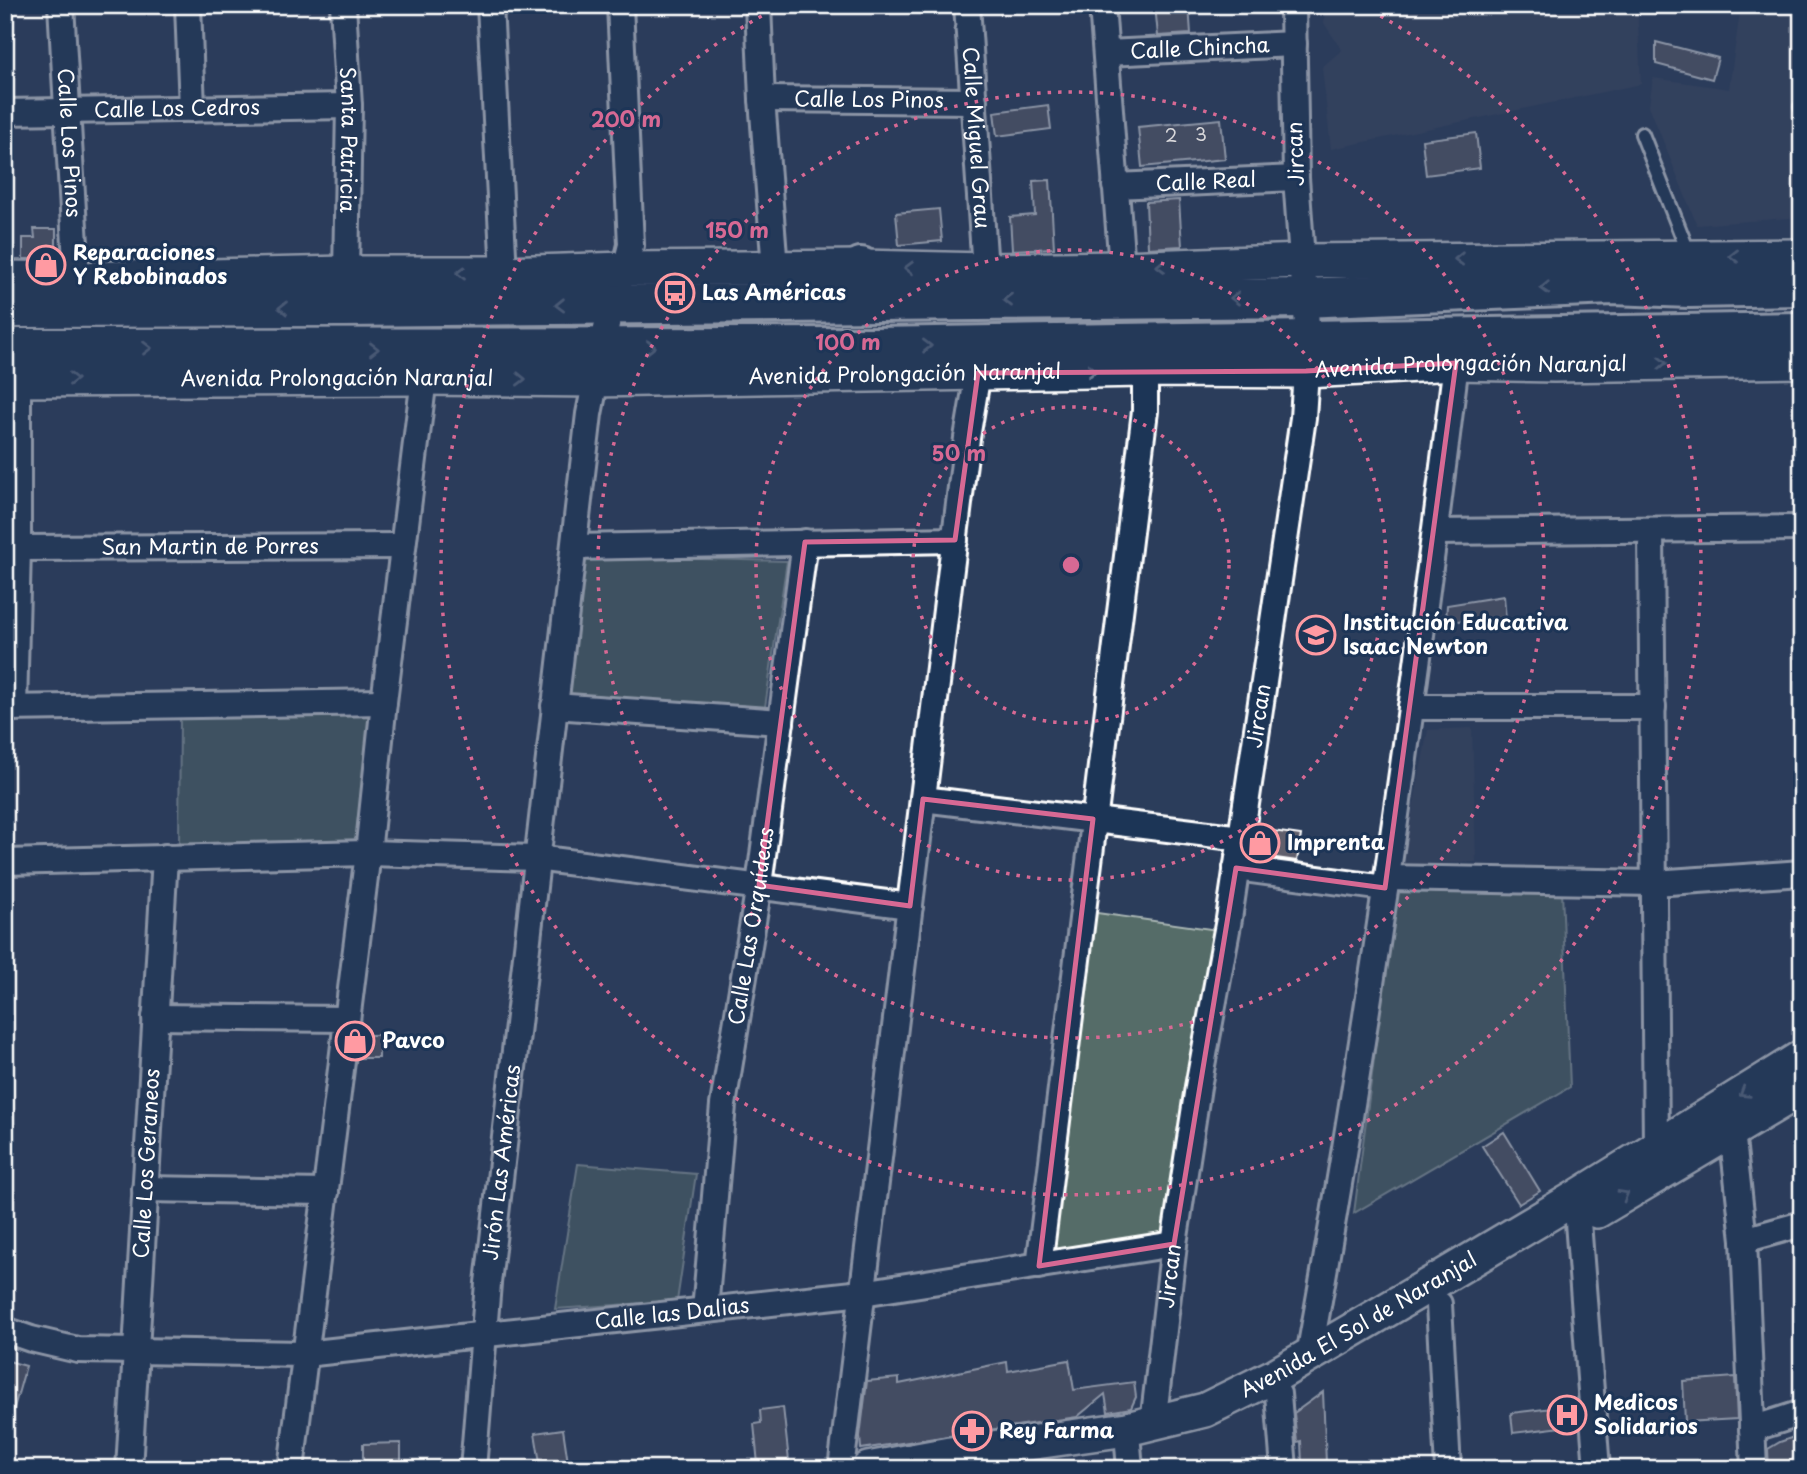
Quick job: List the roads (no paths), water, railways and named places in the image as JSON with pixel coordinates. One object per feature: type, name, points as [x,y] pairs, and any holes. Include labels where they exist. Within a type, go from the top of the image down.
[{"type":"main road","points":[[1576,258],[1613,285]]},
{"type":"main road","points":[[806,302],[861,267]]},
{"type":"main road","points":[[5,308],[806,302],[1303,279],[1690,288],[1802,286]]},
{"type":"main road","name":"Avenida Prolongación Naranjal","points":[[10,369],[599,364],[875,347],[1307,355],[1594,336],[1802,332]]},
{"type":"main road","points":[[1554,365],[1594,336]]},
{"type":"main road","points":[[875,347],[903,374]]},
{"type":"street","name":"Calle Los Pinos","points":[[61,5],[77,279]]},
{"type":"street","points":[[188,5],[192,109]]},
{"type":"street","name":"Santa Patricia","points":[[343,5],[349,107],[346,273]]},
{"type":"street","points":[[490,5],[504,273]]},
{"type":"street","name":"Jirón Las Américas","points":[[473,1469],[483,1335],[574,547],[599,364],[611,304],[625,270],[631,245],[620,5]]},
{"type":"street","points":[[758,5],[775,269]]},
{"type":"street","name":"Calle Miguel Grau","points":[[967,5],[985,270]]},
{"type":"street","points":[[1102,5],[1122,268]]},
{"type":"street","name":"Jircan","points":[[1153,1424],[1174,1244],[1241,838],[1303,418],[1307,355],[1296,178],[1293,5]]},
{"type":"street","name":"Calle Chincha","points":[[1106,53],[1294,44]]},
{"type":"street","name":"Calle Los Pinos","points":[[762,99],[974,101]]},
{"type":"street","name":"Calle Los Cedros","points":[[5,112],[349,107]]},
{"type":"street","name":"Calle Real","points":[[1115,186],[1296,178]]},
{"type":"street","points":[[5,278],[861,267],[985,270],[1122,268],[1303,279],[1576,258],[1802,256]]},
{"type":"street","name":"Avenida Prolongación Naranjal","points":[[10,369],[424,378],[599,364],[903,374],[1145,370],[1307,355],[1554,365],[1802,361]]},
{"type":"street","points":[[1309,1356],[1335,1213],[1386,883],[1456,363]]},
{"type":"street","points":[[10,369],[18,548],[9,708],[384,702]]},
{"type":"street","points":[[1039,1266],[1145,411],[1145,370]]},
{"type":"street","points":[[841,1469],[955,540],[978,373]]},
{"type":"street","points":[[291,1469],[424,378]]},
{"type":"street","points":[[1435,532],[1802,528]]},
{"type":"street","points":[[1651,530],[1656,1148]]},
{"type":"street","points":[[574,547],[955,540]]},
{"type":"street","name":"Calle Las Orquídeas","points":[[705,1310],[723,1105],[759,885],[805,542]]},
{"type":"street","name":"San Martin de Porres","points":[[18,548],[403,546]]},
{"type":"street","points":[[554,706],[781,722]]},
{"type":"street","points":[[1411,706],[1653,706]]},
{"type":"street","points":[[923,799],[1241,838]]},
{"type":"street","points":[[5,862],[368,853],[536,858],[910,906]]},
{"type":"street","name":"Calle Los Geraneos","points":[[130,1469],[164,857]]},
{"type":"street","points":[[1236,868],[1386,883],[1654,883],[1802,873]]},
{"type":"street","points":[[155,1017],[347,1019]]},
{"type":"street","name":"Avenida El Sol de Naranjal","points":[[868,1469],[951,1461],[1153,1424],[1205,1410],[1309,1356],[1802,1057]]},
{"type":"street","name":"Avenida El Sol de Naranjal","points":[[1009,1469],[1129,1457],[1194,1435],[1278,1394],[1439,1304],[1802,1089]]},
{"type":"street","points":[[1732,1131],[1744,1240],[1754,1469]]},
{"type":"street","points":[[145,1189],[326,1192]]},
{"type":"street","points":[[1578,1222],[1597,1469]]},
{"type":"street","points":[[1744,1240],[1802,1224]]},
{"type":"street","name":"Calle las Dalias","points":[[5,1330],[78,1350],[305,1354],[862,1293],[1174,1244]]},
{"type":"street","points":[[1439,1304],[1448,1469]]},
{"type":"street","points":[[1278,1394],[1284,1469]]},
{"type":"street","points":[[1752,1429],[1802,1413]]},
{"type":"lane","points":[[1642,134],[1689,256]]},
{"type":"place","name":"Reparaciones Y Rebobinados","points":[[46,265]]},
{"type":"place","name":"Las Américas","points":[[675,293]]},
{"type":"place","name":"Institución Educativa Isaac Newton","points":[[1316,635]]},
{"type":"place","name":"Imprenta","points":[[1260,843]]},
{"type":"place","name":"Pavco","points":[[355,1041]]},
{"type":"place","name":"Medicos Solidarios","points":[[1567,1415]]},
{"type":"place","name":"Rey Farma","points":[[972,1431]]}]
